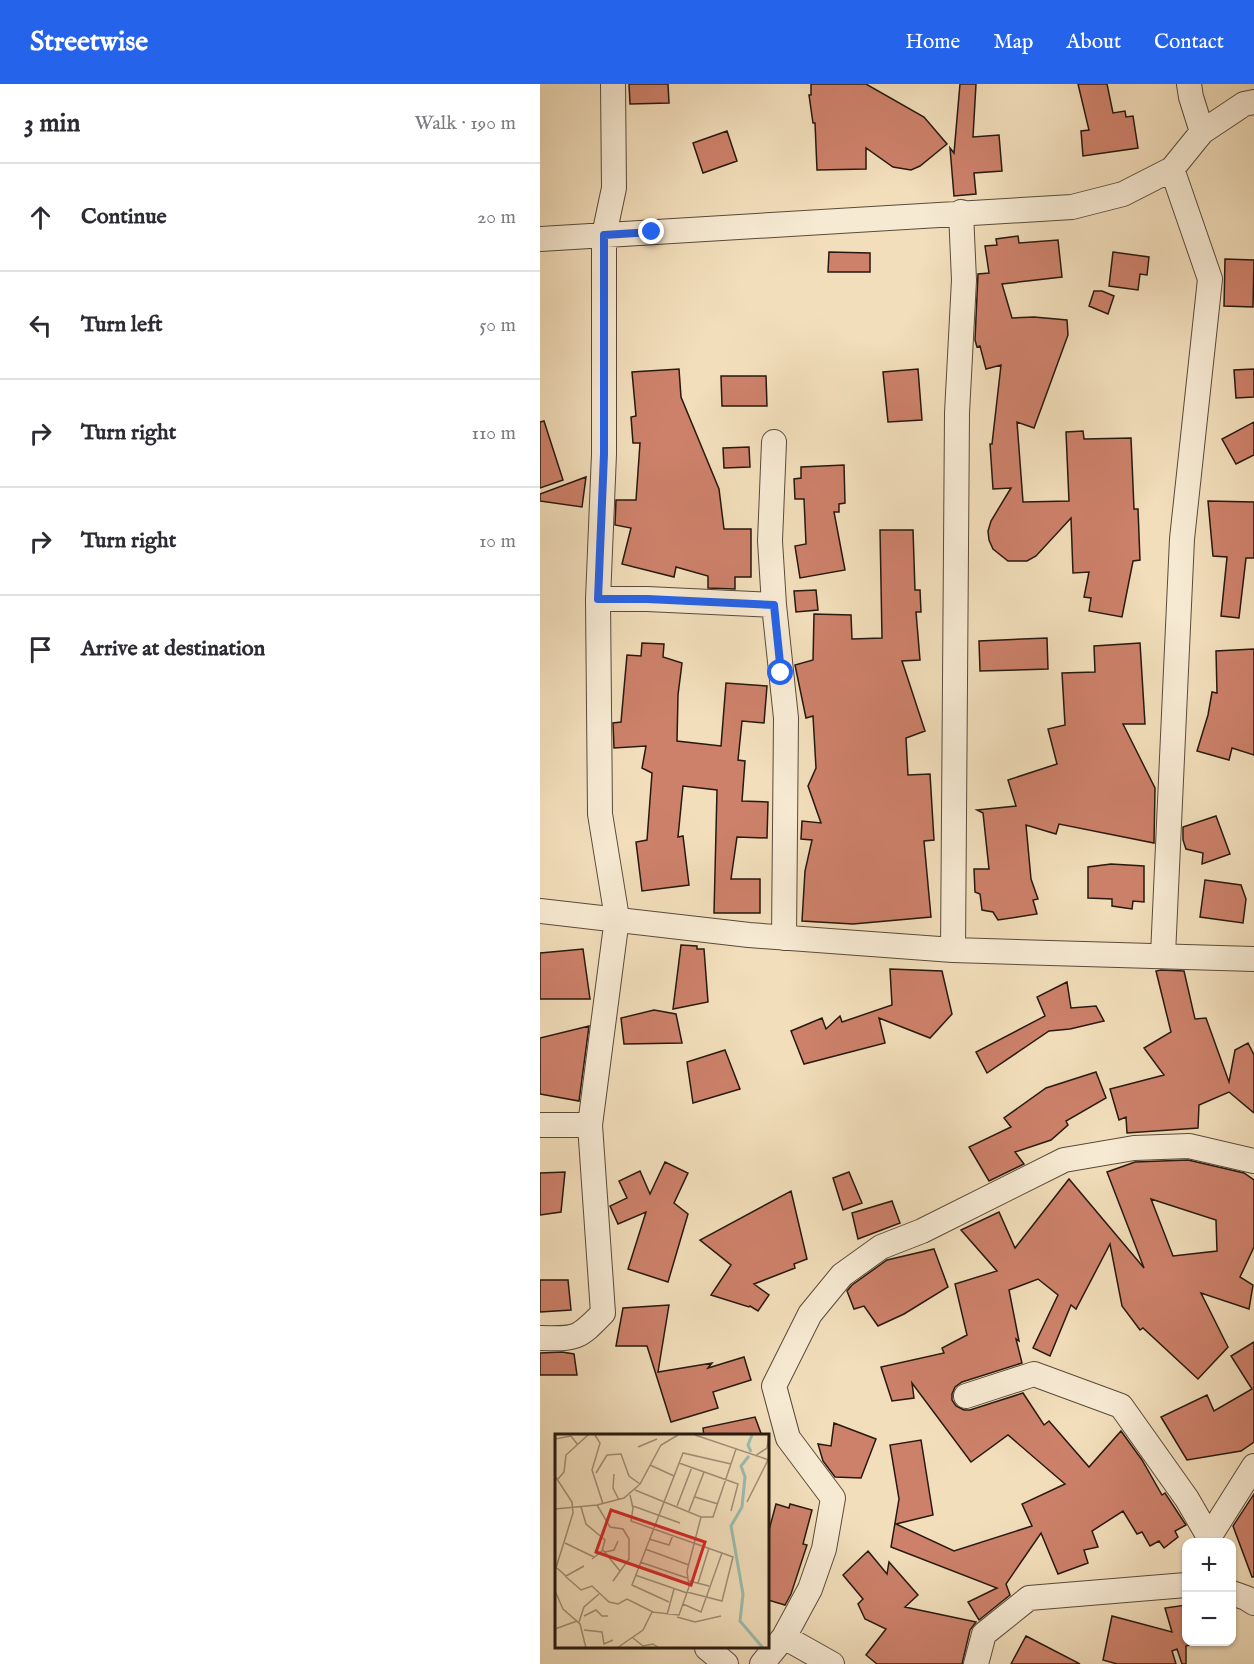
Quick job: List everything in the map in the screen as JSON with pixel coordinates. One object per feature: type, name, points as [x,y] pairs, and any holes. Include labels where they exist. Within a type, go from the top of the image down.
[{"type":"street","points":[[540,1338],[570,1339],[587,1330],[603,1312],[590,1125],[617,918],[600,814],[598,599],[604,454],[604,235],[615,188],[613,84]]},
{"type":"street","points":[[1189,84],[1202,132]]},
{"type":"street","points":[[540,239],[1072,207],[1123,194],[1172,169],[1202,132],[1244,104],[1254,102]]},
{"type":"street","points":[[1163,955],[1182,539],[1210,279],[1172,169]]},
{"type":"street","points":[[953,950],[957,413],[964,280],[961,212]]},
{"type":"street","points":[[774,442],[770,541],[786,718],[784,938]]},
{"type":"street","points":[[598,599],[774,605]]},
{"type":"street","points":[[540,911],[784,938],[953,950],[1254,959]]},
{"type":"street","points":[[540,1125],[590,1125]]},
{"type":"street","points":[[762,1664],[784,1637],[814,1579],[824,1548],[833,1498],[788,1438],[774,1386],[810,1314],[842,1275],[881,1246],[922,1231],[1064,1160],[1134,1148],[1189,1146],[1254,1161]]},
{"type":"street","points":[[966,1396],[1034,1374],[1121,1406],[1187,1499],[1206,1538]]},
{"type":"street","points":[[1208,1538],[1254,1466]]},
{"type":"street","points":[[976,1664],[984,1634],[1029,1598],[1182,1582]]},
{"type":"street","points":[[1236,1594],[1254,1603]]},
{"type":"street","points":[[784,1637],[832,1664]]},
{"type":"street","points":[[709,1649],[726,1664]]},
{"type":"building","points":[[629,84],[668,84],[669,103],[630,104]]},
{"type":"building","points":[[811,84],[866,84],[924,117],[947,144],[920,166],[911,170],[893,167],[866,148],[866,169],[817,170],[815,123],[813,123],[809,95],[811,95]]},
{"type":"building","points":[[960,84],[976,84],[973,137],[999,135],[1002,171],[974,173],[976,194],[954,196],[950,148],[954,153]]},
{"type":"building","points":[[1078,84],[1107,84],[1113,113],[1125,111],[1126,117],[1133,116],[1138,148],[1083,156],[1081,131],[1089,130]]},
{"type":"building","points":[[727,131],[737,161],[703,173],[693,143]]},
{"type":"building","points":[[1018,236],[1019,243],[1058,240],[1062,277],[1002,284],[1012,318],[1067,320],[1068,335],[1034,428],[1017,422],[1023,502],[1069,501],[1066,432],[1083,431],[1084,439],[1131,438],[1134,509],[1138,509],[1140,560],[1133,561],[1122,617],[1089,611],[1091,598],[1084,597],[1089,572],[1073,573],[1071,518],[1036,556],[1027,561],[1008,561],[993,549],[989,540],[988,531],[991,521],[1011,488],[993,489],[990,444],[992,444],[1001,365],[986,369],[980,346],[977,347],[975,340],[978,274],[989,273],[985,246],[997,245],[996,239]]},
{"type":"building","points":[[829,252],[870,253],[870,272],[828,272]]},
{"type":"building","points":[[1113,252],[1149,257],[1147,275],[1140,274],[1138,290],[1109,286]]},
{"type":"building","points":[[1225,259],[1254,260],[1253,307],[1224,306]]},
{"type":"building","points":[[1094,291],[1102,291],[1114,296],[1108,314],[1089,306]]},
{"type":"building","points":[[679,369],[681,397],[719,489],[724,529],[751,529],[751,577],[735,577],[735,589],[708,588],[708,576],[676,567],[674,577],[622,564],[631,528],[615,525],[616,500],[636,500],[640,443],[633,443],[631,417],[636,416],[632,372]]},
{"type":"building","points":[[918,369],[922,420],[888,422],[883,372]]},
{"type":"building","points":[[1254,369],[1254,397],[1236,398],[1234,370]]},
{"type":"building","points":[[721,376],[766,376],[767,406],[722,406]]},
{"type":"building","points":[[544,421],[563,480],[540,488],[540,422]]},
{"type":"building","points":[[1254,422],[1254,455],[1236,464],[1222,439]]},
{"type":"building","points":[[749,447],[750,467],[724,468],[723,448]]},
{"type":"building","points":[[844,465],[845,503],[839,504],[839,512],[834,512],[845,570],[800,578],[795,546],[806,544],[804,499],[795,499],[794,479],[801,478],[801,467]]},
{"type":"building","points":[[586,477],[582,507],[540,501],[540,494]]},
{"type":"building","points":[[1208,501],[1254,502],[1254,558],[1246,558],[1239,618],[1221,616],[1227,557],[1213,556]]},
{"type":"building","points":[[880,530],[913,530],[915,590],[920,590],[921,612],[916,612],[920,660],[902,661],[925,731],[906,738],[908,775],[930,774],[934,840],[924,841],[931,917],[853,924],[802,921],[805,871],[812,840],[801,839],[802,821],[821,823],[808,786],[816,768],[813,716],[806,718],[795,665],[813,660],[814,614],[851,615],[852,639],[882,638]]},
{"type":"building","points":[[816,590],[818,610],[796,612],[794,591]]},
{"type":"building","points":[[1047,638],[1048,669],[980,671],[979,641]]},
{"type":"building","points":[[642,643],[664,644],[663,657],[682,663],[678,695],[677,741],[721,746],[726,683],[767,686],[764,723],[742,721],[738,760],[745,761],[742,801],[768,802],[767,838],[737,837],[731,879],[760,879],[760,913],[714,913],[717,790],[683,786],[678,837],[683,836],[689,885],[642,891],[636,842],[647,840],[652,773],[642,768],[646,746],[614,748],[613,723],[621,722],[627,655],[641,656]]},
{"type":"building","points":[[1140,643],[1145,724],[1123,724],[1155,788],[1154,843],[1059,824],[1056,834],[1026,825],[1031,879],[1038,899],[1033,900],[1037,914],[998,920],[993,912],[982,910],[980,894],[975,892],[974,869],[989,869],[983,813],[977,810],[1016,806],[1008,780],[1057,764],[1048,729],[1065,725],[1062,673],[1095,672],[1094,646]]},
{"type":"building","points":[[1254,649],[1254,755],[1232,748],[1229,760],[1197,751],[1212,692],[1217,693],[1216,651]]},
{"type":"building","points":[[1216,816],[1230,854],[1202,864],[1203,853],[1186,849],[1183,827]]},
{"type":"building","points":[[1111,864],[1144,866],[1144,902],[1133,901],[1132,909],[1112,906],[1112,899],[1088,898],[1088,867]]},
{"type":"building","points":[[1205,880],[1241,885],[1246,899],[1243,923],[1200,917]]},
{"type":"building","points":[[681,945],[704,949],[708,1002],[673,1009]]},
{"type":"building","points":[[583,949],[590,999],[540,999],[540,953]]},
{"type":"building","points":[[890,969],[942,971],[952,1014],[930,1038],[879,1018],[885,1043],[804,1064],[791,1031],[822,1018],[826,1029],[840,1016],[842,1022],[892,1005]]},
{"type":"building","points":[[1156,971],[1184,971],[1195,1019],[1206,1018],[1229,1082],[1235,1050],[1248,1043],[1254,1055],[1254,1113],[1229,1092],[1199,1105],[1198,1128],[1127,1133],[1126,1117],[1119,1120],[1110,1089],[1164,1075],[1144,1048],[1171,1032]]},
{"type":"building","points":[[1067,982],[1071,1008],[1096,1006],[1104,1021],[1049,1031],[987,1073],[976,1052],[1045,1016],[1037,997]]},
{"type":"building","points":[[654,1010],[676,1014],[682,1043],[624,1044],[621,1018]]},
{"type":"building","points":[[589,1026],[579,1101],[540,1094],[540,1038]]},
{"type":"building","points":[[725,1050],[740,1089],[693,1103],[687,1062]]},
{"type":"building","points":[[1096,1072],[1106,1098],[1066,1121],[1068,1125],[1051,1140],[1015,1152],[1024,1164],[989,1181],[969,1147],[1011,1127],[1004,1118],[1046,1088]]},
{"type":"building","points":[[1188,1160],[1244,1173],[1254,1180],[1254,1247],[1240,1277],[1253,1285],[1249,1309],[1201,1293],[1228,1347],[1198,1379],[1143,1328],[1140,1330],[1122,1306],[1110,1244],[1076,1309],[1071,1305],[1050,1356],[1033,1348],[1058,1295],[1038,1279],[1009,1290],[1022,1363],[962,1382],[955,1387],[952,1400],[956,1406],[970,1410],[1023,1393],[1044,1425],[1049,1421],[1089,1467],[1121,1431],[1142,1460],[1162,1495],[1165,1493],[1186,1525],[1175,1531],[1178,1537],[1164,1548],[1159,1541],[1150,1546],[1142,1532],[1137,1534],[1123,1511],[1092,1531],[1098,1547],[1084,1550],[1088,1563],[1058,1574],[1041,1533],[1006,1584],[1010,1595],[979,1620],[968,1602],[997,1588],[891,1547],[899,1499],[890,1445],[921,1440],[933,1515],[896,1524],[954,1551],[1032,1526],[1022,1504],[1065,1484],[1008,1435],[971,1462],[912,1383],[914,1398],[892,1401],[881,1367],[944,1353],[942,1348],[967,1335],[955,1284],[997,1271],[961,1230],[999,1212],[1015,1248],[1069,1179],[1144,1268],[1107,1172],[1135,1162]],"holes":[[[1151,1199],[1216,1220],[1217,1251],[1173,1256]]]},
{"type":"building","points":[[665,1162],[688,1173],[674,1203],[688,1214],[668,1282],[628,1269],[646,1212],[618,1224],[610,1206],[627,1198],[619,1181],[640,1171],[650,1194]]},
{"type":"building","points":[[565,1172],[561,1212],[540,1215],[540,1173]]},
{"type":"building","points":[[849,1172],[862,1203],[843,1210],[833,1178]]},
{"type":"building","points":[[791,1191],[807,1259],[794,1264],[795,1268],[754,1284],[769,1295],[758,1311],[750,1306],[711,1295],[731,1265],[700,1240]]},
{"type":"building","points":[[892,1201],[900,1223],[858,1239],[852,1213]]},
{"type":"building","points":[[934,1249],[948,1287],[904,1314],[878,1326],[864,1306],[854,1309],[847,1291],[852,1285],[887,1260]]},
{"type":"building","points":[[540,1280],[568,1280],[571,1310],[540,1312]]},
{"type":"building","points":[[669,1305],[658,1372],[712,1363],[708,1368],[744,1357],[751,1380],[713,1392],[718,1408],[671,1422],[647,1346],[616,1346],[623,1308]]},
{"type":"building","points":[[1254,1342],[1254,1442],[1241,1451],[1187,1460],[1161,1417],[1207,1395],[1214,1411],[1252,1389],[1231,1356]]},
{"type":"building","points":[[540,1353],[574,1354],[577,1375],[540,1375]]},
{"type":"building","points":[[755,1417],[761,1434],[704,1434],[703,1428]]},
{"type":"building","points":[[834,1423],[876,1439],[861,1478],[835,1477],[823,1461],[818,1444],[831,1446]]},
{"type":"building","points":[[1254,1494],[1254,1577],[1252,1577],[1233,1526]]},
{"type":"building","points":[[776,1504],[789,1508],[790,1504],[812,1510],[803,1544],[807,1545],[791,1594],[785,1605],[770,1601],[770,1526]]},
{"type":"building","points":[[868,1551],[887,1574],[889,1562],[918,1595],[905,1607],[976,1622],[970,1630],[962,1664],[877,1664],[866,1655],[886,1629],[865,1619],[858,1604],[863,1599],[843,1575]]},
{"type":"building","points":[[1182,1606],[1182,1646],[1186,1646],[1186,1664],[1182,1664],[1177,1649],[1172,1651],[1176,1664],[1117,1664],[1103,1660],[1112,1616],[1172,1632],[1165,1608]]},
{"type":"building","points":[[1026,1636],[1080,1664],[1011,1664]]},
{"type":"route","points":[[652,232],[604,235],[604,454],[598,599],[774,605],[781,673]]}]
